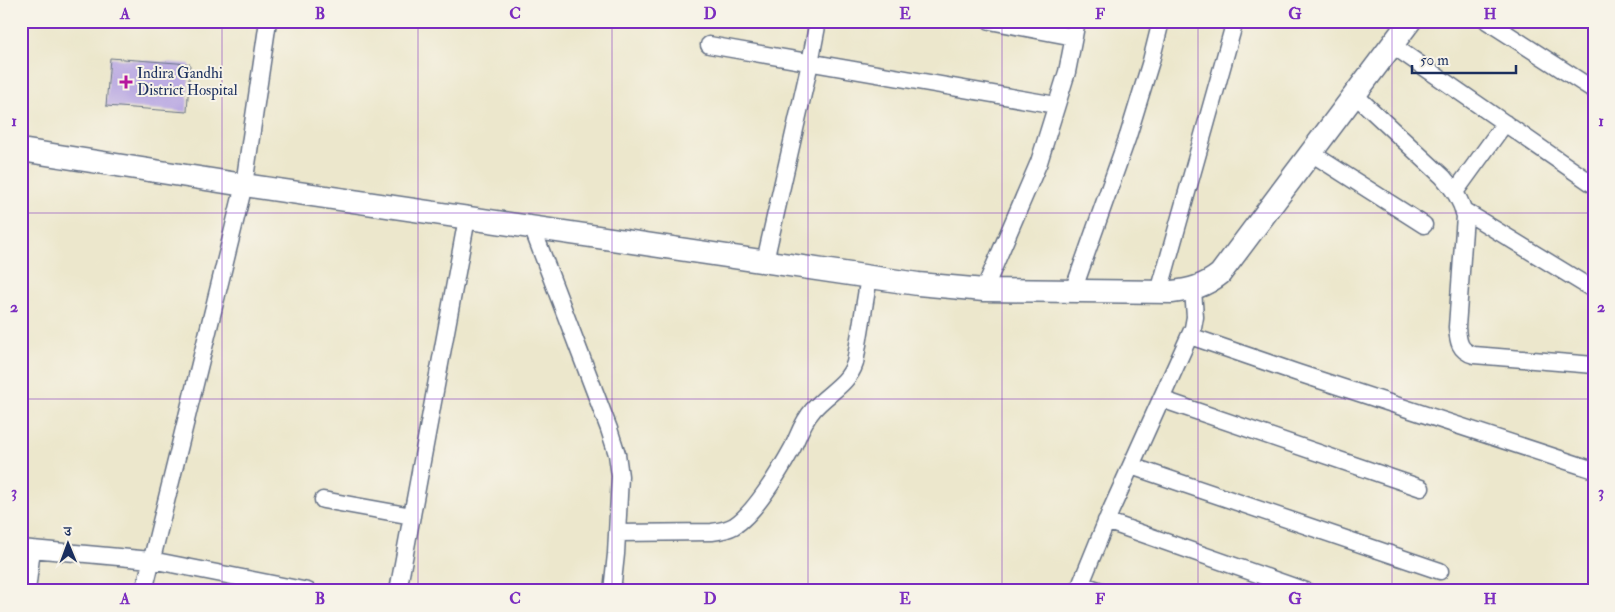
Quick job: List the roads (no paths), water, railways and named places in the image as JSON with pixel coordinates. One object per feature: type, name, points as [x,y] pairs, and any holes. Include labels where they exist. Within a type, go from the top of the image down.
[{"type":"street","points":[[144,591],[150,560],[244,185],[268,21]]},
{"type":"street","points":[[765,262],[818,21]]},
{"type":"street","points":[[984,290],[1036,170],[1067,72],[1075,29],[990,21]]},
{"type":"street","points":[[1073,291],[1128,136],[1161,21]]},
{"type":"street","points":[[1159,292],[1234,21]]},
{"type":"street","points":[[1488,21],[1594,90]]},
{"type":"street","points":[[21,150],[244,185],[918,284],[984,290],[1159,292],[1193,290],[1209,283],[1220,274],[1408,22]]},
{"type":"street","points":[[709,45],[1056,105]]},
{"type":"street","points":[[1392,45],[1594,185]]},
{"type":"street","points":[[1355,95],[1444,177],[1456,192],[1464,210],[1465,222],[1457,327],[1461,348],[1467,353],[1474,355],[1594,365]]},
{"type":"street","points":[[1456,192],[1505,123]]},
{"type":"street","points":[[1311,154],[1424,225]]},
{"type":"street","points":[[1464,210],[1594,290]]},
{"type":"street","points":[[398,591],[467,218]]},
{"type":"street","points":[[532,228],[610,430],[617,454],[620,476],[612,591]]},
{"type":"street","points":[[617,533],[712,532],[733,527],[744,519],[780,470],[806,419],[852,373],[869,277]]},
{"type":"street","points":[[1101,591],[1079,587],[1106,521],[1190,336],[1195,317],[1193,290]]},
{"type":"street","points":[[1190,336],[1594,470]]},
{"type":"street","points":[[1161,399],[1422,488]]},
{"type":"street","points":[[1131,466],[1440,571]]},
{"type":"street","points":[[323,500],[412,516]]},
{"type":"street","points":[[1106,521],[1306,591]]},
{"type":"street","points":[[27,591],[27,549],[150,560],[308,591]]},
{"type":"place","name":"Indira Gandhi District Hospital","points":[[126,82]]}]
